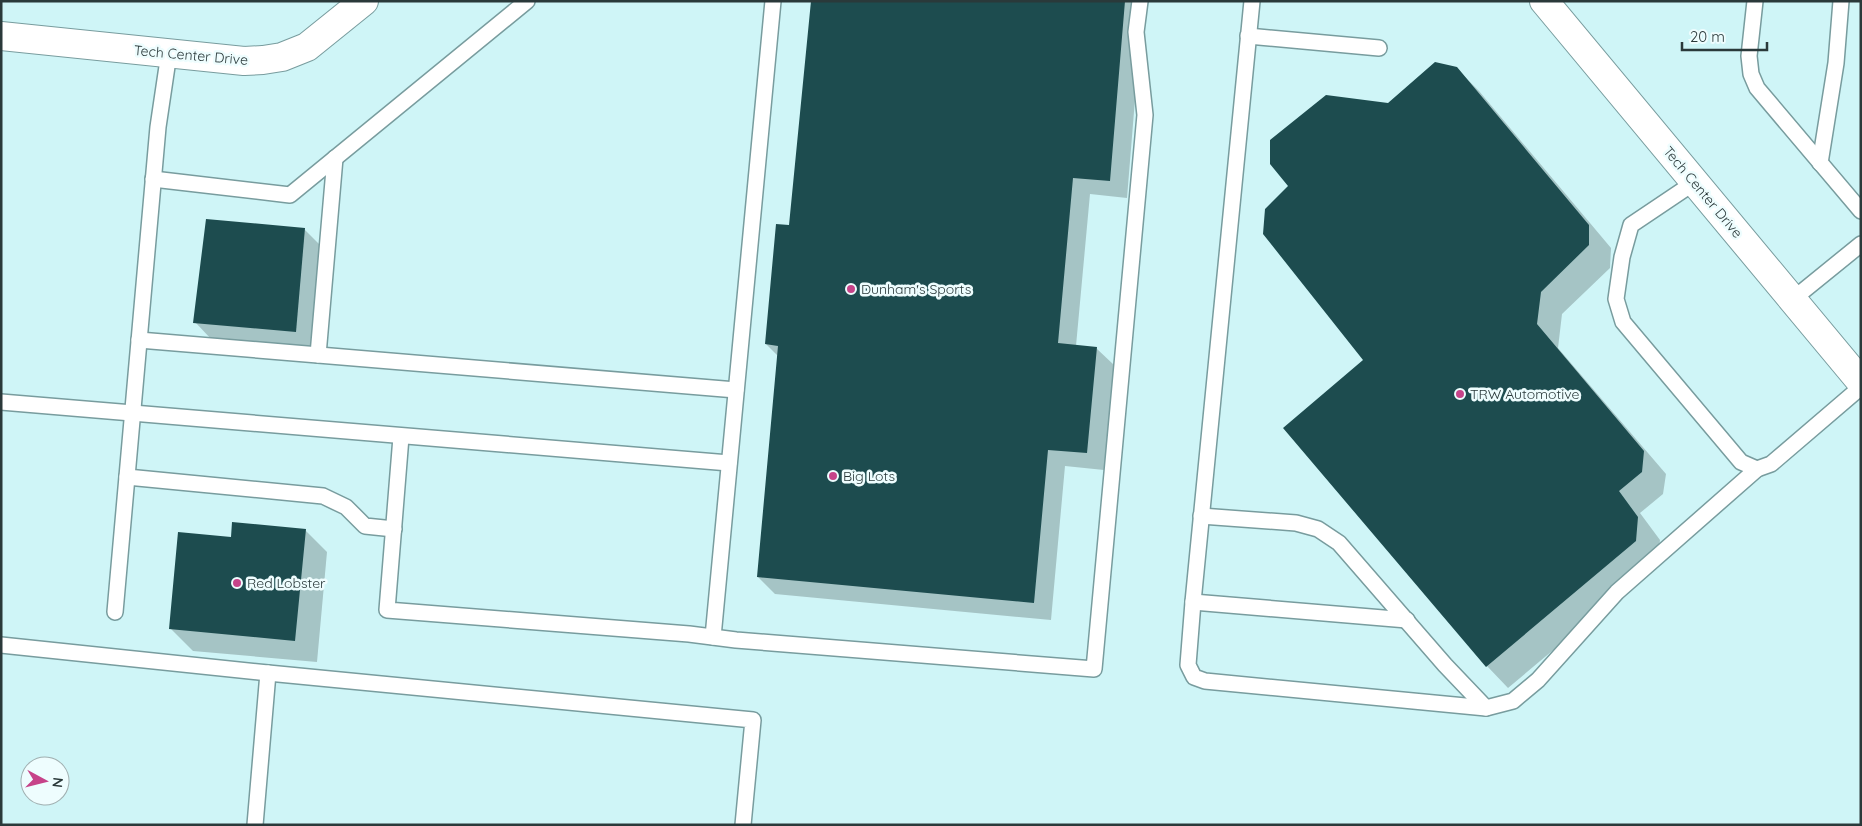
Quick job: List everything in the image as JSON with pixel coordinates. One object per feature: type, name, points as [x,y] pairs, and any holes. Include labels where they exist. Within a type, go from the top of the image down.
[{"type":"street","name":"Tech Center Drive","points":[[1,36],[244,60],[263,60],[282,57],[307,47],[364,1]]},
{"type":"street","name":"Tech Center Drive","points":[[1544,1],[1861,382]]},
{"type":"lane","points":[[153,179],[290,195],[526,1]]},
{"type":"lane","points":[[401,437],[387,610],[1094,669],[1145,115],[1136,32],[1140,1]]},
{"type":"lane","points":[[1252,1],[1192,602],[1188,665],[1194,677],[1205,681],[1486,708],[1513,701],[1538,680],[1617,592],[1757,469],[1771,464],[1861,387]]},
{"type":"lane","points":[[1755,1],[1750,56],[1751,74],[1756,88],[1861,211]]},
{"type":"lane","points":[[1820,163],[1833,81],[1841,1]]},
{"type":"lane","points":[[713,637],[771,2]]},
{"type":"lane","points":[[1248,36],[1379,48]]},
{"type":"lane","points":[[115,612],[158,126],[169,53]]},
{"type":"lane","points":[[318,355],[335,158]]},
{"type":"lane","points":[[1695,182],[1631,224],[1622,257],[1616,299],[1623,322],[1741,462],[1757,469]]},
{"type":"lane","points":[[1792,300],[1861,244]]},
{"type":"lane","points":[[139,340],[736,390]]},
{"type":"lane","points":[[1,402],[729,463]]},
{"type":"lane","points":[[127,477],[323,496],[346,507],[365,526],[394,529]]},
{"type":"lane","points":[[1201,516],[1296,523],[1318,529],[1339,543],[1486,708]]},
{"type":"lane","points":[[1192,602],[1407,620]]},
{"type":"lane","points":[[1,645],[753,720],[743,825]]},
{"type":"lane","points":[[254,825],[268,673]]},
{"type":"building","points":[[811,1],[1125,1],[1110,181],[1073,178],[1058,343],[1097,347],[1087,453],[1048,450],[1034,603],[757,577],[778,346],[765,344],[776,224],[789,225]]},
{"type":"building","name":"TRW Automotive","points":[[1435,62],[1457,67],[1589,225],[1589,245],[1541,292],[1537,324],[1644,451],[1642,472],[1619,491],[1638,517],[1636,541],[1486,667],[1283,428],[1363,360],[1263,234],[1265,209],[1288,186],[1270,164],[1270,140],[1326,95],[1388,103]]},
{"type":"building","points":[[206,219],[305,228],[296,332],[193,323]]},
{"type":"building","name":"Red Lobster","points":[[232,522],[306,529],[295,641],[169,629],[178,532],[231,537]]},
{"type":"place","name":"Dunham's Sports","points":[[851,289]]},
{"type":"place","name":"TRW Automotive","points":[[1460,394]]},
{"type":"place","name":"Big Lots","points":[[833,476]]},
{"type":"place","name":"Red Lobster","points":[[237,583]]}]
